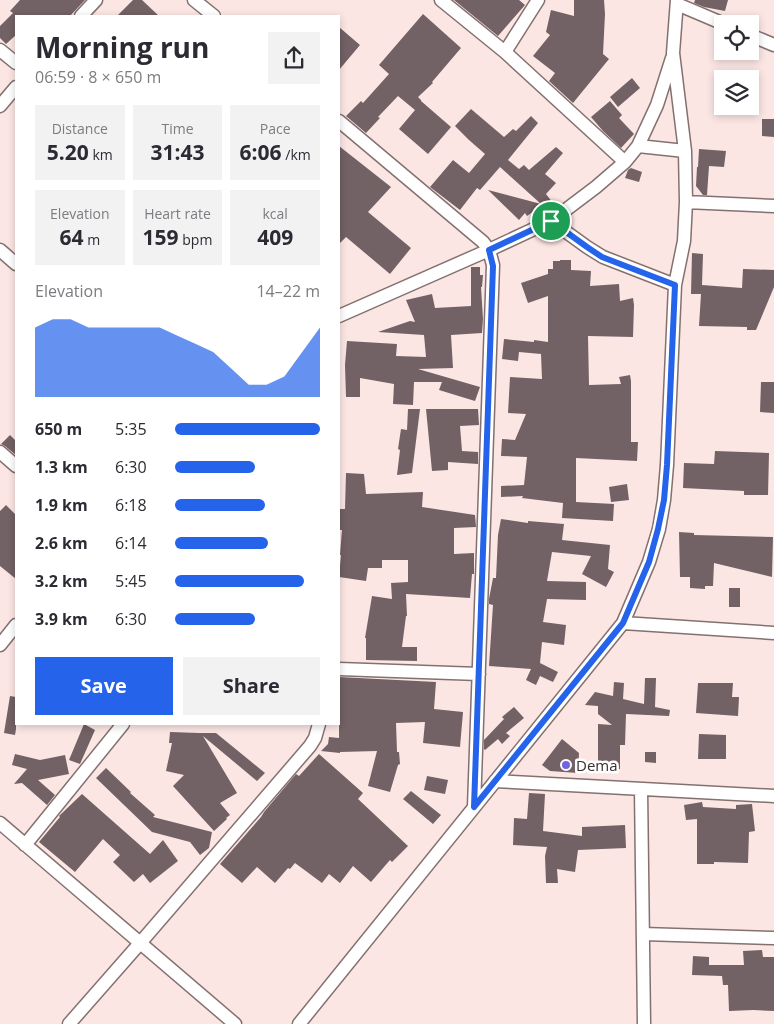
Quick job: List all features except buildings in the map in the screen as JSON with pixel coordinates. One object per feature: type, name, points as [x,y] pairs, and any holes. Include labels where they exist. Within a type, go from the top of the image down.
[{"type":"street","points":[[82,15],[96,0]]},
{"type":"street","points":[[194,0],[213,15]]},
{"type":"street","points":[[441,0],[504,52],[625,162]]},
{"type":"street","points":[[504,52],[538,0]]},
{"type":"street","points":[[299,1024],[623,623],[649,562],[664,500],[675,285],[684,241],[686,202],[685,151],[673,53],[677,2],[714,19]]},
{"type":"street","points":[[759,39],[774,45]]},
{"type":"street","points":[[0,50],[15,62]]},
{"type":"street","points":[[340,316],[551,221],[596,187],[625,162],[638,146],[657,105],[673,53]]},
{"type":"street","points":[[0,106],[15,88]]},
{"type":"street","points":[[340,122],[483,242],[489,250],[493,266],[474,807]]},
{"type":"street","points":[[638,146],[685,151]]},
{"type":"street","points":[[686,202],[774,206]]},
{"type":"street","points":[[551,221],[602,257],[675,285]]},
{"type":"street","points":[[0,250],[15,263]]},
{"type":"street","points":[[0,452],[15,465]]},
{"type":"street","points":[[623,623],[774,633]]},
{"type":"street","points":[[0,645],[15,626]]},
{"type":"street","points":[[340,669],[479,674]]},
{"type":"street","points":[[25,845],[122,725]]},
{"type":"street","points":[[69,1024],[310,746],[319,725]]},
{"type":"street","points":[[495,781],[774,796]]},
{"type":"street","points":[[641,789],[644,1024]]},
{"type":"street","points":[[0,823],[236,1024]]},
{"type":"street","points":[[643,934],[774,938]]},
{"type":"place","name":"Dema","points":[[566,765]]},
{"type":"route","points":[[551,221],[602,257],[675,285],[664,500],[649,562],[623,623],[474,807],[493,266],[489,250],[551,221]]}]
